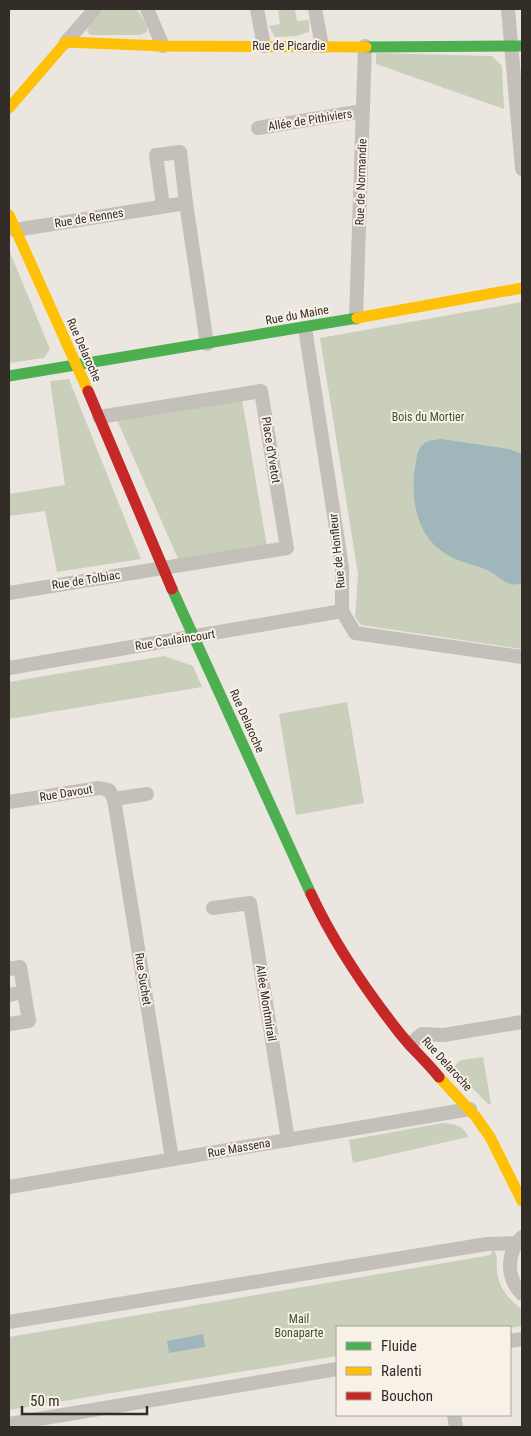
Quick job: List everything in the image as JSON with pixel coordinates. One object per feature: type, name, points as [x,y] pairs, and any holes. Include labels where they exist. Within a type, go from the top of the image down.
[{"type":"street","points":[[12,101],[94,9]]},
{"type":"street","points":[[148,9],[163,46]]},
{"type":"street","points":[[257,9],[264,46]]},
{"type":"street","points":[[315,9],[322,46]]},
{"type":"street","points":[[508,9],[517,46],[522,169]]},
{"type":"street","name":"Rue de Picardie","points":[[66,42],[163,46],[517,46]]},
{"type":"street","name":"Rue de Normandie","points":[[356,318],[365,46]]},
{"type":"street","name":"Allée de Pithiviers","points":[[258,128],[363,111]]},
{"type":"street","points":[[163,206],[156,155],[180,152],[207,344]]},
{"type":"street","name":"Rue de Rennes","points":[[15,230],[186,202]]},
{"type":"street","name":"Rue Delaroche","points":[[9,215],[76,364],[163,568],[322,920],[398,1031],[470,1109],[490,1137],[522,1201]]},
{"type":"street","name":"Rue du Maine","points":[[9,376],[305,328],[522,288]]},
{"type":"street","name":"Rue de Honfleur","points":[[305,328],[342,567],[342,611]]},
{"type":"street","name":"Place d'Yvetot","points":[[99,417],[261,391],[287,548],[163,568]]},
{"type":"street","name":"Rue de Tolbiac","points":[[9,593],[163,568]]},
{"type":"street","points":[[342,611],[355,633],[522,657]]},
{"type":"street","name":"Rue Caulaincourt","points":[[9,668],[342,611]]},
{"type":"street","name":"Rue Davout","points":[[9,802],[99,788],[109,790],[114,798]]},
{"type":"street","points":[[114,798],[148,794]]},
{"type":"street","name":"Rue Suchet","points":[[114,798],[172,1159]]},
{"type":"street","name":"Allée Montmirail","points":[[213,908],[250,903],[288,1140]]},
{"type":"street","points":[[9,969],[20,967],[29,1021],[9,1024]]},
{"type":"street","points":[[9,995],[24,992]]},
{"type":"street","points":[[410,1044],[422,1034],[444,1035],[522,1022]]},
{"type":"street","name":"Rue Massena","points":[[9,1187],[470,1109]]},
{"type":"street","points":[[519,1240],[511,1254],[509,1266],[511,1278],[522,1294]]},
{"type":"street","points":[[9,1322],[519,1240]]},
{"type":"street","points":[[9,1424],[45,1422],[336,1369]]},
{"type":"green space","points":[[104,9],[137,9],[147,26],[147,32],[140,35],[90,35],[87,31],[89,26]]},
{"type":"green space","points":[[278,9],[295,9],[297,21],[309,20],[309,32],[296,36],[275,37],[269,26],[280,24]]},
{"type":"green space","points":[[376,53],[492,56],[502,66],[504,109],[376,64]]},
{"type":"green space","points":[[9,250],[50,349],[44,358],[9,363]]},
{"type":"green space","name":"Bois du Mortier","points":[[522,302],[522,649],[361,625],[355,617],[358,574],[320,338]]},
{"type":"green space","points":[[69,379],[141,559],[57,572],[45,511],[9,516],[9,494],[65,485],[50,381]]},
{"type":"green space","points":[[242,399],[267,547],[179,561],[117,420]]},
{"type":"green space","points":[[164,656],[193,666],[202,687],[9,719],[9,682]]},
{"type":"green space","points":[[347,702],[364,803],[296,815],[279,714]]},
{"type":"green space","points":[[483,1057],[491,1104],[488,1104],[454,1069],[461,1060]]},
{"type":"green space","points":[[443,1123],[458,1126],[464,1130],[468,1137],[353,1163],[349,1140]]},
{"type":"green space","name":"Mail Bonaparte","points":[[492,1251],[495,1252],[499,1281],[504,1292],[522,1309],[522,1326],[511,1328],[511,1326],[336,1326],[336,1356],[9,1410],[9,1337],[491,1255]]},
{"type":"water","points":[[441,439],[509,449],[522,454],[522,583],[507,583],[490,571],[450,557],[431,541],[424,531],[419,521],[414,497],[414,474],[417,456],[423,444],[431,440]]},
{"type":"water","points":[[203,1334],[205,1347],[169,1353],[167,1341]]},
{"type":"traffic: fast","points":[[366,47],[522,46]]},
{"type":"traffic: fast","points":[[9,376],[357,318]]},
{"type":"traffic: fast","points":[[172,589],[311,894]]},
{"type":"traffic: slow","points":[[9,108],[66,42],[163,46],[366,47]]},
{"type":"traffic: slow","points":[[9,215],[88,391]]},
{"type":"traffic: slow","points":[[357,318],[522,288]]},
{"type":"traffic: slow","points":[[439,1077],[476,1117],[490,1137],[522,1201]]},
{"type":"traffic: jam","points":[[88,391],[172,589]]},
{"type":"traffic: jam","points":[[311,894],[340,947],[374,999],[403,1037],[439,1077]]}]
